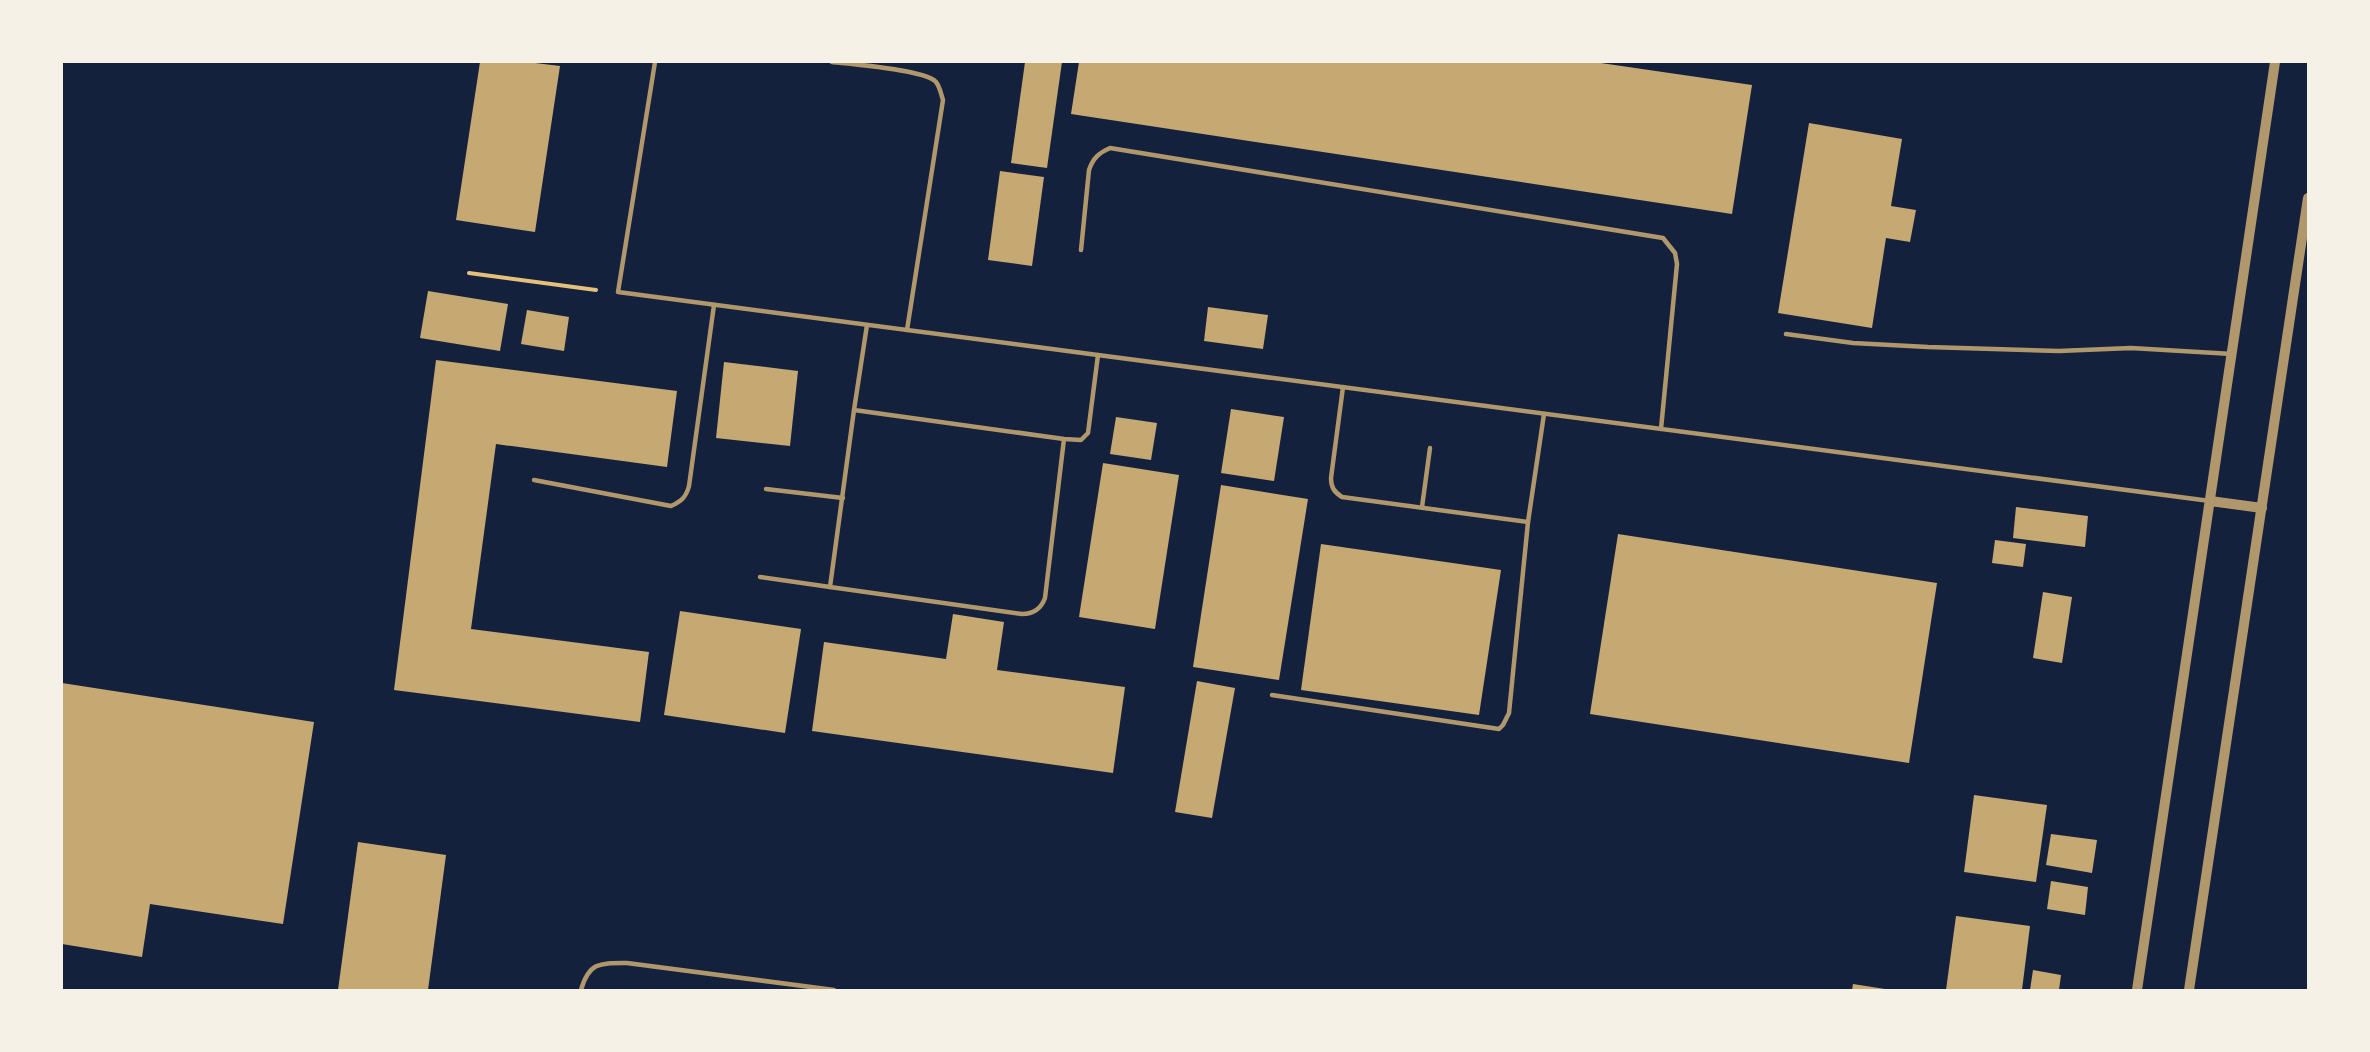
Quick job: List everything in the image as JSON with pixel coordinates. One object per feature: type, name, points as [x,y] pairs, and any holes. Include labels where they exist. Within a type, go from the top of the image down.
[{"type":"street","points":[[2137,990],[2275,62]]},
{"type":"street","points":[[2189,990],[2308,198]]},
{"type":"street","points":[[2210,501],[2262,508]]},
{"type":"lane","points":[[655,62],[618,292],[2210,501]]},
{"type":"lane","points":[[832,62],[921,74],[936,82],[940,89],[943,100],[907,330]]},
{"type":"lane","points":[[1081,250],[1089,170],[1092,161],[1100,153],[1110,148],[1663,238],[1670,245],[1677,264],[1661,429]]},
{"type":"lane","points":[[534,480],[671,506],[680,502],[686,496],[688,486],[714,305]]},
{"type":"lane","points":[[830,587],[867,325]]},
{"type":"lane","points":[[1786,334],[1853,343],[1917,346],[2059,351],[2131,348],[2232,354]]},
{"type":"lane","points":[[854,410],[1081,440],[1088,433],[1098,355]]},
{"type":"lane","points":[[1343,387],[1331,478],[1333,490],[1342,497],[1528,522]]},
{"type":"lane","points":[[1272,695],[1499,729],[1503,725],[1509,713],[1528,522],[1544,414]]},
{"type":"lane","points":[[760,577],[1022,614],[1036,611],[1043,605],[1045,598],[1064,439]]},
{"type":"lane","points":[[1422,507],[1430,448]]},
{"type":"lane","points":[[766,489],[843,498]]},
{"type":"lane","points":[[581,990],[586,973],[594,966],[606,963],[627,963],[834,990]]},
{"type":"path","points":[[469,273],[618,292]]},
{"type":"building","points":[[480,62],[527,62],[560,66],[535,232],[456,220]]},
{"type":"building","points":[[1025,62],[1062,62],[1047,168],[1011,163]]},
{"type":"building","points":[[1079,62],[1594,62],[1752,85],[1732,214],[1071,114]]},
{"type":"building","points":[[1809,123],[1902,139],[1891,206],[1916,210],[1910,242],[1886,238],[1872,328],[1778,313]]},
{"type":"building","points":[[1000,171],[1044,177],[1032,266],[988,260]]},
{"type":"building","points":[[428,291],[508,304],[500,351],[420,338]]},
{"type":"building","points":[[1208,307],[1268,315],[1263,349],[1204,341]]},
{"type":"building","points":[[527,310],[569,317],[564,351],[521,344]]},
{"type":"building","points":[[436,360],[677,391],[667,467],[496,444],[471,629],[649,652],[640,722],[394,690]]},
{"type":"building","points":[[724,362],[798,371],[790,446],[716,438]]},
{"type":"building","points":[[1231,409],[1284,417],[1274,481],[1221,473]]},
{"type":"building","points":[[1116,417],[1157,423],[1151,460],[1110,454]]},
{"type":"building","points":[[1103,463],[1179,475],[1155,629],[1079,617]]},
{"type":"building","points":[[1221,485],[1308,499],[1279,680],[1193,667]]},
{"type":"building","points":[[2016,507],[2088,516],[2085,547],[2013,538]]},
{"type":"building","points":[[1618,534],[1937,583],[1909,763],[1590,714]]},
{"type":"building","points":[[1995,540],[2026,544],[2023,567],[1992,563]]},
{"type":"building","points":[[1321,544],[1501,570],[1479,715],[1301,690]]},
{"type":"building","points":[[2043,592],[2072,597],[2062,663],[2033,658]]},
{"type":"building","points":[[680,611],[801,629],[785,733],[664,715]]},
{"type":"building","points":[[953,614],[1004,622],[997,670],[1125,687],[1113,773],[812,731],[824,642],[946,659]]},
{"type":"building","points":[[1197,681],[1235,688],[1212,818],[1175,812]]},
{"type":"building","points":[[62,683],[314,722],[283,924],[150,904],[142,957],[62,944]]},
{"type":"building","points":[[1974,795],[2047,805],[2036,882],[1964,872]]},
{"type":"building","points":[[2051,834],[2097,840],[2092,873],[2046,865]]},
{"type":"building","points":[[358,842],[446,855],[428,990],[338,990]]},
{"type":"building","points":[[2051,881],[2088,887],[2085,915],[2047,909]]},
{"type":"building","points":[[1956,916],[2030,926],[2022,990],[1946,990]]},
{"type":"building","points":[[2033,970],[2061,975],[2059,990],[2030,990]]},
{"type":"building","points":[[1853,984],[1885,989],[1885,990],[1852,990]]}]
